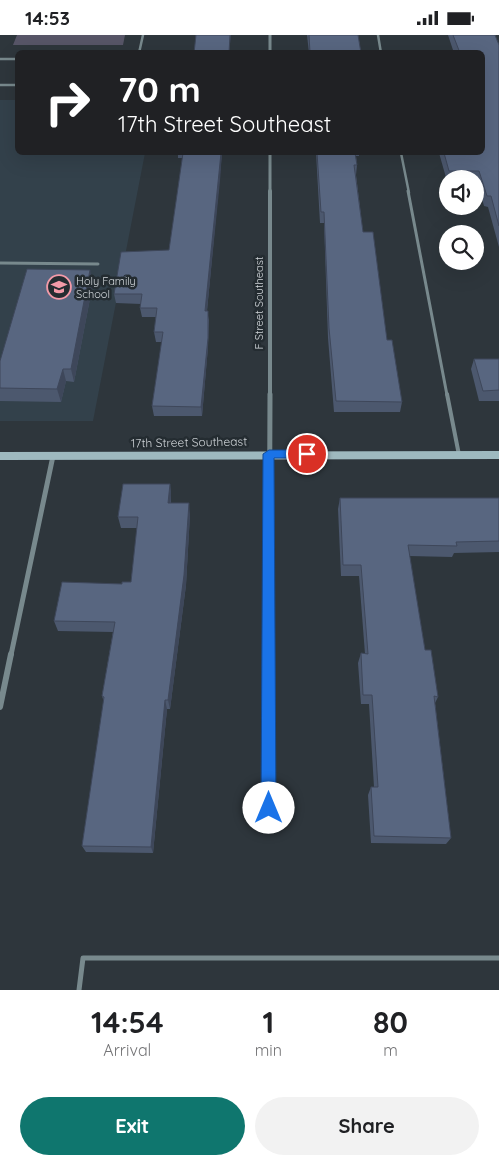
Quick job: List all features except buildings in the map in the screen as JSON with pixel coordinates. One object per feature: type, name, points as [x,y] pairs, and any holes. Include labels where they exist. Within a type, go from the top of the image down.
[{"type":"street","points":[[270,35],[270,50]]},
{"type":"street","name":"F Street Southeast","points":[[269,808],[270,155]]},
{"type":"street","name":"17th Street Southeast","points":[[0,456],[499,455]]},
{"type":"street","points":[[0,707],[53,456]]},
{"type":"street","points":[[0,672],[7,672]]},
{"type":"lane","points":[[140,50],[143,35]]},
{"type":"lane","points":[[378,35],[380,50]]},
{"type":"lane","points":[[0,59],[15,59]]},
{"type":"lane","points":[[0,85],[15,85]]},
{"type":"lane","points":[[401,155],[459,455]]},
{"type":"lane","points":[[0,263],[98,264]]},
{"type":"lane","points":[[79,990],[83,958],[499,958]]},
{"type":"shaded area","points":[[17,35],[125,35],[123,45],[13,45]]},
{"type":"shaded area","name":"Holy Family School","points":[[0,100],[15,100],[15,155],[145,155],[93,421],[0,421]]},
{"type":"place","name":"Holy Family School","points":[[59,287]]},
{"type":"route","points":[[269,808],[269,454],[307,454]]}]
